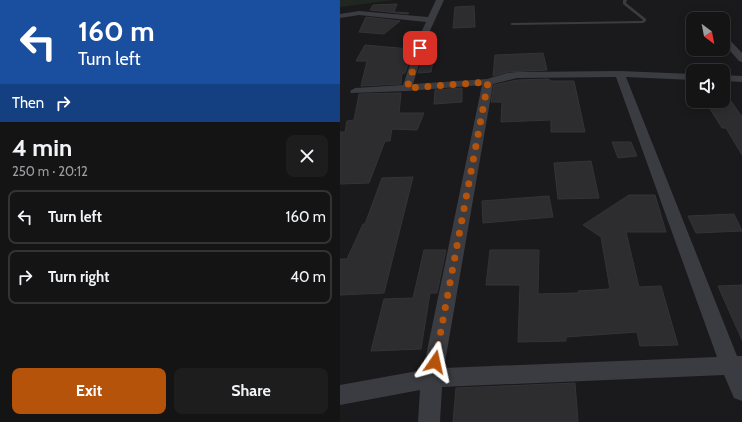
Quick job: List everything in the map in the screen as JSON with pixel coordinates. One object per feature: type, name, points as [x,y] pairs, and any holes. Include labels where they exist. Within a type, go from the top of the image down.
[{"type":"street","points":[[407,88],[431,20],[440,0]]},
{"type":"street","points":[[340,16],[359,13],[431,20]]},
{"type":"street","points":[[730,46],[742,59]]},
{"type":"street","points":[[355,91],[488,82],[507,76],[620,74],[686,77]]},
{"type":"street","points":[[620,74],[736,365],[742,391]]},
{"type":"street","points":[[730,78],[742,79]]},
{"type":"street","points":[[429,422],[432,378],[488,82]]},
{"type":"street","points":[[340,395],[432,378],[736,365]]},
{"type":"lane","points":[[512,24],[643,22],[645,20],[624,3],[625,0]]},
{"type":"shaded area","points":[[340,0],[394,0],[340,7]]},
{"type":"building","points":[[397,4],[394,12],[409,13],[408,14],[370,10],[373,5]]},
{"type":"building","points":[[474,6],[475,27],[453,28],[455,7]]},
{"type":"building","points":[[366,17],[400,21],[384,34],[359,32]]},
{"type":"building","points":[[365,45],[410,49],[410,51],[413,51],[405,73],[402,74],[401,84],[361,86],[367,61],[356,61]]},
{"type":"building","points":[[435,50],[431,72],[418,73],[425,51]]},
{"type":"building","points":[[543,53],[547,70],[507,72],[493,76],[495,55]]},
{"type":"building","points":[[549,79],[550,81],[574,81],[585,132],[551,132],[551,120],[501,122],[502,102],[491,102],[494,85],[517,80]]},
{"type":"building","points":[[462,88],[462,102],[434,104],[435,90]]},
{"type":"building","points":[[401,93],[399,113],[424,113],[417,130],[392,129],[390,141],[385,141],[369,183],[340,184],[340,132],[345,132],[347,121],[354,120],[359,94]]},
{"type":"building","points":[[731,101],[742,117],[742,155],[726,128],[722,128],[709,108],[730,108]]},
{"type":"building","points":[[612,142],[631,142],[637,156],[618,158]]},
{"type":"building","points":[[591,161],[599,198],[558,199],[554,163]]},
{"type":"building","points":[[413,177],[384,293],[340,295],[340,259],[347,259],[363,224],[365,224],[382,178]]},
{"type":"building","points":[[629,195],[655,195],[666,232],[626,232],[639,287],[661,286],[678,345],[640,346],[637,332],[566,337],[566,341],[518,342],[520,285],[486,285],[490,250],[539,250],[538,294],[578,293],[578,291],[610,289],[601,237],[583,225]]},
{"type":"building","points":[[549,196],[553,217],[483,223],[482,201]]},
{"type":"building","points":[[734,214],[742,231],[696,233],[688,216]]},
{"type":"building","points":[[424,250],[446,250],[437,293],[430,293],[421,349],[371,351],[384,299],[413,298]]},
{"type":"building","points":[[742,285],[742,340],[718,286]]},
{"type":"building","points":[[575,383],[578,422],[453,422],[456,388]]},
{"type":"route","points":[[420,48],[407,88],[488,82],[435,362]]}]
